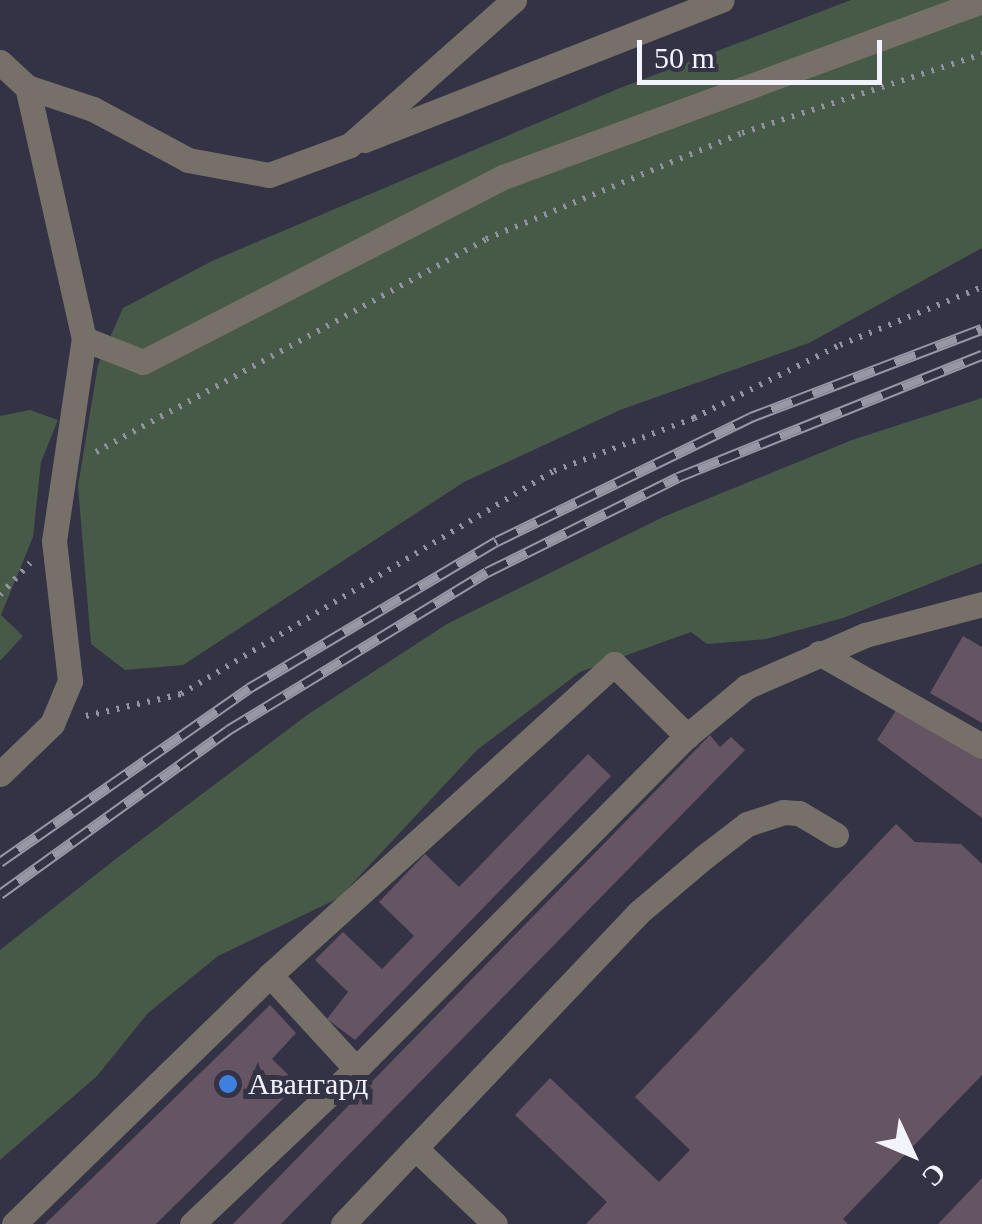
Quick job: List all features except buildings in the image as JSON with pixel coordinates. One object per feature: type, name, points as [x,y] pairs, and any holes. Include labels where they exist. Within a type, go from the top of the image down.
[{"type":"lane","points":[[350,145],[514,0]]},
{"type":"lane","points":[[0,62],[27,88],[93,109],[188,160],[228,172],[269,176],[722,0]]},
{"type":"lane","points":[[84,339],[143,362],[502,177],[982,1]]},
{"type":"lane","points":[[0,774],[52,724],[70,681],[54,540],[84,339],[27,88]]},
{"type":"lane","points":[[192,1224],[356,1069],[686,736],[746,687],[819,653],[982,604]]},
{"type":"lane","points":[[819,653],[982,746]]},
{"type":"lane","points":[[14,1224],[270,974],[614,664],[686,736]]},
{"type":"lane","points":[[343,1224],[638,913],[747,824],[798,813],[836,835]]},
{"type":"lane","points":[[270,974],[356,1069]]},
{"type":"lane","points":[[415,1148],[495,1224]]},
{"type":"path","points":[[66,467],[486,238],[742,132],[982,54]]},
{"type":"path","points":[[52,724],[181,694],[554,471],[694,418],[840,345],[982,286]]},
{"type":"green space","points":[[851,0],[982,0],[982,248],[809,343],[620,410],[464,482],[183,665],[125,670],[91,644],[78,486],[98,365],[123,308],[212,261],[620,88]]},
{"type":"green space","points":[[982,398],[982,563],[843,618],[766,639],[707,644],[691,632],[580,672],[477,750],[339,898],[218,956],[148,1013],[97,1076],[0,1160],[0,950],[117,858],[307,715],[447,624],[663,517],[852,440]]},
{"type":"green space","points":[[30,410],[58,420],[41,462],[33,537],[1,615],[23,636],[0,661],[0,416]]},
{"type":"railway","points":[[0,862],[249,688],[497,541],[751,417],[982,329]]},
{"type":"railway","points":[[0,894],[228,730],[487,572],[678,477],[982,355]]},
{"type":"place","name":"Авангард","points":[[228,1084]]}]
